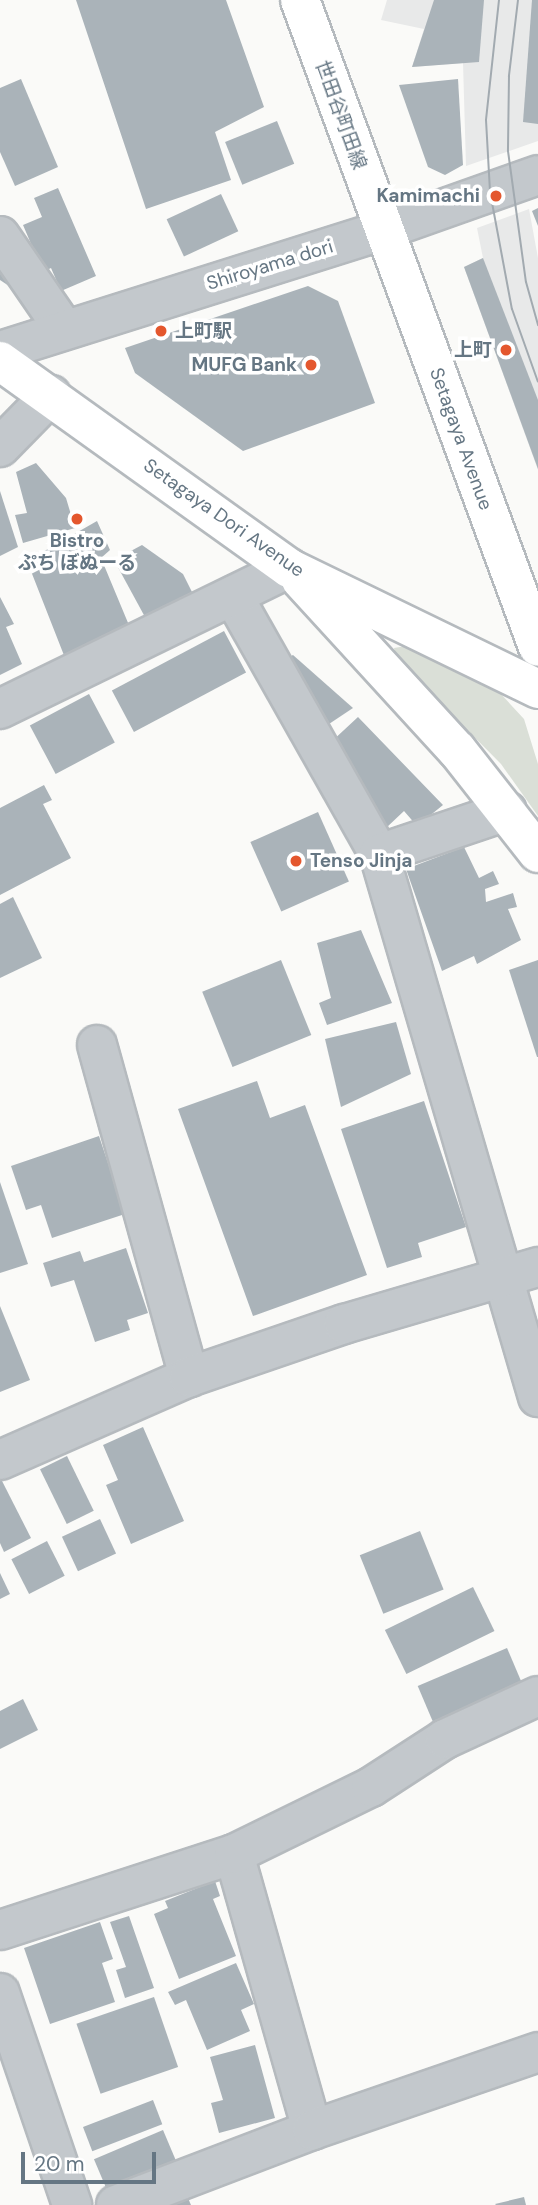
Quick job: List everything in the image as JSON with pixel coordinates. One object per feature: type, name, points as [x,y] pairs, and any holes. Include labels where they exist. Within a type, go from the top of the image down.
[{"type":"main road","name":"世田谷町田線","points":[[300,0],[383,230]]},
{"type":"main road","name":"Setagaya Avenue","points":[[383,230],[538,647]]},
{"type":"main road","name":"Setagaya Dori Avenue","points":[[0,361],[289,568],[457,645],[538,689]]},
{"type":"main road","points":[[289,568],[507,811],[538,853]]},
{"type":"street","name":"Shiroyama dori","points":[[0,351],[383,230],[538,175]]},
{"type":"street","points":[[0,236],[64,329]]},
{"type":"street","points":[[0,447],[51,396]]},
{"type":"street","points":[[0,709],[289,568]]},
{"type":"street","points":[[233,596],[268,665],[379,854],[521,1273],[538,1397]]},
{"type":"street","points":[[379,854],[507,811]]},
{"type":"street","points":[[97,1045],[189,1377]]},
{"type":"street","points":[[0,1460],[189,1377],[344,1324],[521,1273]]},
{"type":"street","points":[[0,1930],[233,1854],[371,1787],[445,1739],[538,1696]]},
{"type":"street","points":[[233,1854],[312,2130]]},
{"type":"street","points":[[0,1993],[72,2205]]},
{"type":"street","points":[[116,2205],[312,2130],[538,2052]]},
{"type":"shaded area","points":[[387,0],[538,0],[538,141],[466,166],[463,63],[412,67],[424,29],[381,20]]},
{"type":"shaded area","points":[[529,209],[538,258],[538,470],[464,267],[483,258],[477,228]]},
{"type":"shaded area","points":[[412,645],[500,693],[524,719],[538,764],[538,816],[501,764],[396,658],[394,648]]},
{"type":"building","points":[[76,0],[226,0],[264,107],[215,132],[231,180],[146,209]]},
{"type":"building","points":[[434,0],[484,0],[479,62],[412,67]]},
{"type":"building","points":[[532,0],[538,0],[538,124],[523,122]]},
{"type":"building","points":[[21,79],[58,167],[15,186],[0,152],[0,88]]},
{"type":"building","points":[[458,79],[463,165],[445,175],[428,167],[399,85]]},
{"type":"building","points":[[277,121],[294,164],[242,185],[225,142]]},
{"type":"building","points":[[58,188],[96,276],[61,291],[51,268],[43,272],[23,225],[42,217],[34,198]]},
{"type":"building","points":[[221,194],[238,231],[184,257],[167,219]]},
{"type":"building","points":[[538,208],[538,226],[532,211]]},
{"type":"building","name":"上町","points":[[483,258],[538,400],[538,469],[464,267]]},
{"type":"building","points":[[0,269],[9,286],[0,280]]},
{"type":"building","points":[[308,286],[338,301],[375,403],[243,451],[135,373],[125,348]]},
{"type":"building","points":[[36,463],[66,498],[75,528],[23,543],[15,515],[27,513],[16,472]]},
{"type":"building","points":[[0,491],[18,547],[0,556]]},
{"type":"building","points":[[97,521],[110,550],[101,558],[131,630],[67,663],[27,561]]},
{"type":"building","points":[[142,545],[183,574],[192,592],[145,617],[114,560]]},
{"type":"building","points":[[0,597],[14,624],[6,627],[22,664],[0,675]]},
{"type":"building","points":[[224,631],[246,672],[134,732],[112,691]]},
{"type":"building","points":[[293,655],[353,708],[323,728],[284,660]]},
{"type":"building","points":[[89,694],[115,743],[56,774],[30,725]]},
{"type":"building","points":[[358,717],[443,805],[417,826],[404,811],[386,828],[361,801],[330,743]]},
{"type":"building","points":[[44,785],[52,800],[43,804],[71,858],[0,895],[0,808]]},
{"type":"building","points":[[318,812],[349,881],[281,912],[250,842]]},
{"type":"building","points":[[464,847],[479,878],[493,871],[499,884],[485,889],[486,902],[513,893],[517,907],[508,909],[521,940],[477,964],[474,956],[442,971],[406,869]]},
{"type":"building","points":[[13,897],[42,958],[0,978],[0,904]]},
{"type":"building","points":[[361,930],[392,1003],[327,1025],[319,1003],[331,998],[317,943]]},
{"type":"building","points":[[281,960],[311,1035],[233,1067],[202,992]]},
{"type":"building","points":[[538,960],[538,1057],[537,1057],[509,970]]},
{"type":"building","points":[[396,1022],[411,1074],[341,1107],[325,1039]]},
{"type":"building","points":[[257,1081],[270,1118],[305,1105],[367,1275],[253,1316],[178,1109]]},
{"type":"building","points":[[424,1101],[466,1227],[418,1243],[422,1257],[387,1268],[341,1129]]},
{"type":"building","points":[[99,1136],[125,1214],[52,1238],[41,1205],[26,1210],[11,1166]]},
{"type":"building","points":[[0,1182],[28,1264],[0,1273]]},
{"type":"building","points":[[126,1248],[148,1313],[127,1320],[130,1330],[95,1342],[74,1280],[51,1287],[43,1263],[80,1251],[84,1262]]},
{"type":"building","points":[[0,1306],[30,1380],[0,1392]]},
{"type":"building","points":[[143,1427],[184,1521],[131,1544],[106,1485],[118,1480],[103,1445]]},
{"type":"building","points":[[67,1456],[94,1511],[67,1524],[40,1469]]},
{"type":"building","points":[[0,1477],[31,1538],[4,1552],[0,1543]]},
{"type":"building","points":[[100,1519],[116,1553],[78,1571],[62,1537]]},
{"type":"building","points":[[420,1531],[444,1589],[383,1614],[360,1555]]},
{"type":"building","points":[[47,1541],[65,1576],[29,1594],[11,1559]]},
{"type":"building","points":[[0,1573],[10,1594],[0,1599]]},
{"type":"building","points":[[473,1587],[494,1631],[406,1674],[385,1630]]},
{"type":"building","points":[[507,1648],[524,1688],[435,1725],[418,1686]]},
{"type":"building","points":[[23,1699],[38,1730],[0,1749],[0,1711]]},
{"type":"building","points":[[215,1881],[220,1896],[213,1899],[236,1956],[179,1979],[154,1914],[168,1908],[165,1901]]},
{"type":"building","points":[[129,1916],[154,1988],[125,1998],[116,1970],[126,1967],[110,1922]]},
{"type":"building","points":[[100,1922],[113,1959],[102,1963],[115,2002],[50,2024],[24,1948]]},
{"type":"building","points":[[236,1963],[254,2004],[241,2010],[250,2031],[207,2050],[186,2000],[175,2005],[168,1992]]},
{"type":"building","points":[[154,1997],[178,2067],[101,2094],[76,2024]]},
{"type":"building","points":[[255,2045],[275,2118],[219,2133],[211,2103],[223,2100],[210,2057]]},
{"type":"building","points":[[153,2100],[162,2124],[92,2151],[83,2127]]},
{"type":"building","points":[[163,2130],[176,2160],[107,2190],[94,2159]]},
{"type":"building","points":[[185,2191],[191,2205],[152,2205]]},
{"type":"building","points":[[524,2197],[526,2205],[495,2204]]},
{"type":"tram line","points":[[499,0],[486,120],[490,192],[512,309],[538,382]]},
{"type":"tram line","points":[[518,0],[509,76],[508,151],[526,282],[538,325]]},
{"type":"place","name":"Kamimachi","points":[[496,196]]},
{"type":"place","name":"上町駅","points":[[161,331]]},
{"type":"place","name":"上町","points":[[506,350]]},
{"type":"place","name":"MUFG Bank","points":[[311,365]]},
{"type":"place","name":"Bistro ぷち ぼぬーる","points":[[77,519]]},
{"type":"place","name":"Tenso Jinja","points":[[296,861]]}]
